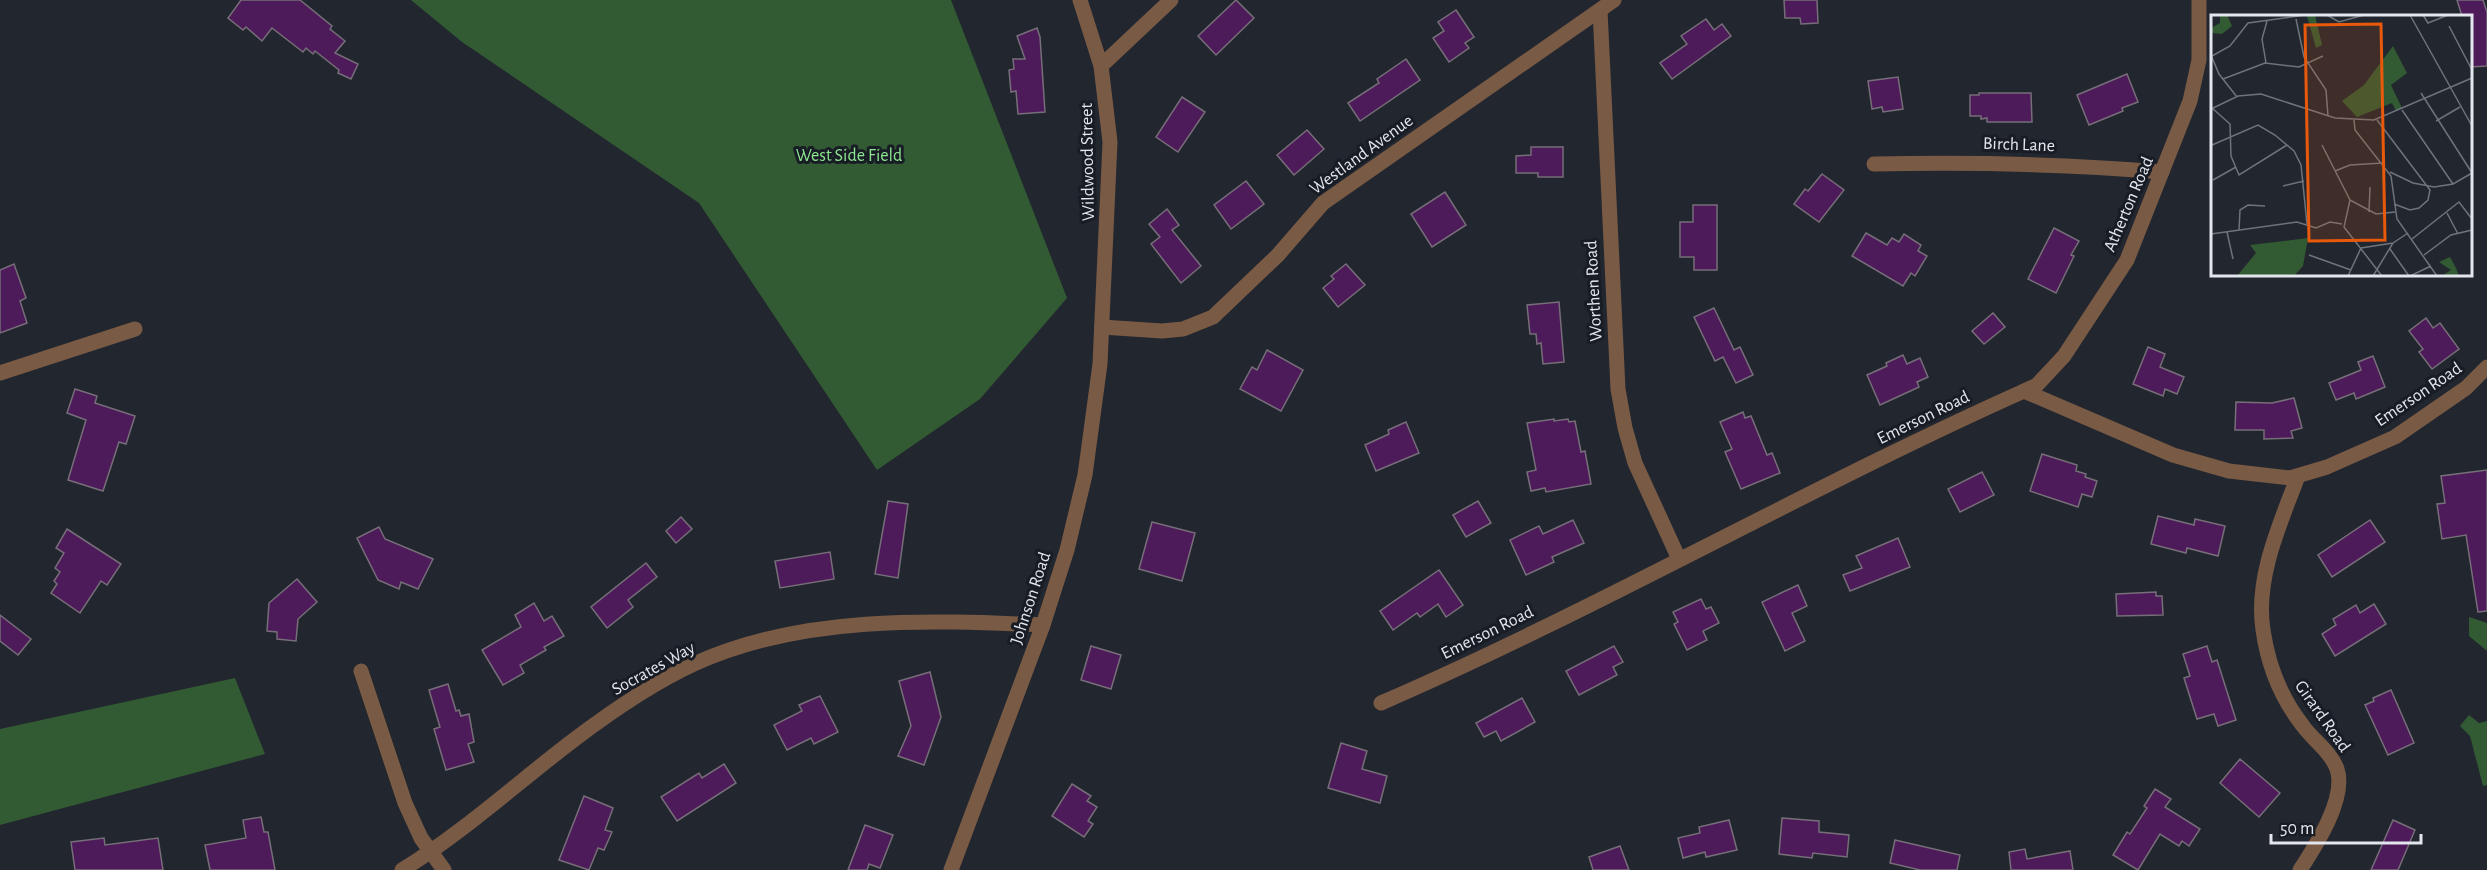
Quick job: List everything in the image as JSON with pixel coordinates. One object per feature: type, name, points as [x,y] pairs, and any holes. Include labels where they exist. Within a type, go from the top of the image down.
[{"type":"street","name":"Wildwood Street","points":[[1080,0],[1101,66],[1110,142],[1102,327]]},
{"type":"street","points":[[1101,66],[1171,0]]},
{"type":"street","name":"Westland Avenue","points":[[1102,327],[1173,330],[1183,329],[1213,317],[1278,255],[1323,203],[1614,0]]},
{"type":"street","name":"Atherton Road","points":[[2024,391],[2037,386],[2064,356],[2127,260],[2190,101],[2199,60],[2199,0]]},
{"type":"street","name":"Worthen Road","points":[[1600,10],[1618,390],[1625,428],[1635,463],[1678,559]]},
{"type":"street","name":"Birch Lane","points":[[1874,164],[1967,162],[2084,166],[2163,172]]},
{"type":"street","name":"Johnson Road","points":[[951,870],[1043,625],[1067,550],[1085,475],[1100,364],[1102,327]]},
{"type":"street","points":[[0,373],[135,329]]},
{"type":"street","name":"Emerson Road","points":[[1381,703],[1548,625],[1951,424],[2024,391],[2173,455],[2229,471],[2290,478],[2327,467],[2395,437],[2466,388],[2487,367]]},
{"type":"street","name":"Girard Road","points":[[2298,476],[2281,522],[2260,596],[2263,630],[2272,673],[2288,704],[2337,770],[2337,793],[2328,822],[2300,870]]},
{"type":"street","name":"Socrates Way","points":[[402,870],[430,852],[576,739],[638,695],[695,663],[779,636],[880,622],[1043,625]]},
{"type":"street","points":[[362,671],[405,803],[430,852],[444,870]]},
{"type":"green space","name":"West Side Field","points":[[411,0],[951,0],[1067,298],[980,399],[877,470],[699,203],[462,42]]},
{"type":"green space","points":[[2469,617],[2487,623],[2487,651],[2469,636]]},
{"type":"green space","points":[[235,678],[265,754],[0,825],[0,729]]},
{"type":"green space","points":[[2469,715],[2479,723],[2487,721],[2487,785],[2483,786],[2470,736],[2460,726]]},
{"type":"building","points":[[241,0],[300,0],[332,26],[330,29],[345,41],[335,53],[358,64],[351,79],[338,73],[339,70],[315,51],[313,54],[306,48],[303,52],[272,28],[262,41],[246,27],[243,30],[228,18]]},
{"type":"building","points":[[1236,0],[1254,18],[1216,55],[1198,36]]},
{"type":"building","points":[[1784,0],[1817,0],[1818,23],[1801,24],[1800,18],[1785,18]]},
{"type":"building","points":[[2457,0],[2483,0],[2487,12],[2487,66],[2472,67],[2472,15],[2462,15]]},
{"type":"building","points":[[1456,10],[1474,37],[1465,43],[1469,48],[1449,62],[1433,38],[1444,31],[1438,22]]},
{"type":"building","points":[[1706,19],[1714,30],[1722,24],[1731,36],[1672,79],[1660,63],[1687,44],[1681,36]]},
{"type":"building","points":[[1037,28],[1040,37],[1045,112],[1018,114],[1016,91],[1011,92],[1009,70],[1014,69],[1013,59],[1025,59],[1017,36]]},
{"type":"building","points":[[1406,59],[1420,80],[1360,121],[1348,103],[1379,83],[1377,79]]},
{"type":"building","points":[[2127,74],[2138,102],[2089,125],[2077,95]]},
{"type":"building","points":[[1898,77],[1903,109],[1883,112],[1882,107],[1872,109],[1868,81]]},
{"type":"building","points":[[1979,93],[2031,93],[2032,122],[1987,122],[1987,118],[1970,116],[1970,95],[1979,95]]},
{"type":"building","points":[[1182,97],[1205,112],[1178,152],[1156,137]]},
{"type":"building","points":[[1307,130],[1324,149],[1294,175],[1277,155]]},
{"type":"building","points":[[1531,147],[1563,147],[1563,177],[1538,177],[1538,173],[1516,173],[1516,156],[1531,155]]},
{"type":"building","points":[[1822,174],[1844,190],[1819,222],[1794,204],[1805,189],[1808,191]]},
{"type":"building","points":[[1246,181],[1264,204],[1231,229],[1214,205]]},
{"type":"building","points":[[1445,192],[1466,225],[1432,247],[1411,214]]},
{"type":"building","points":[[1693,205],[1717,205],[1717,270],[1694,270],[1694,257],[1680,257],[1680,222],[1693,222]]},
{"type":"building","points":[[1167,209],[1179,225],[1172,230],[1201,266],[1181,283],[1151,244],[1160,237],[1149,224]]},
{"type":"building","points":[[2054,228],[2079,241],[2056,293],[2028,279]]},
{"type":"building","points":[[1866,233],[1887,245],[1892,238],[1899,242],[1904,234],[1921,245],[1918,251],[1927,256],[1915,276],[1911,273],[1903,286],[1852,256]]},
{"type":"building","points":[[14,264],[26,298],[20,301],[27,323],[0,333],[0,270]]},
{"type":"building","points":[[1346,264],[1365,285],[1338,307],[1323,288],[1334,279],[1331,276]]},
{"type":"building","points":[[1559,302],[1564,362],[1543,364],[1541,343],[1537,344],[1536,334],[1530,334],[1527,305]]},
{"type":"building","points":[[1714,308],[1734,350],[1740,347],[1753,375],[1736,383],[1723,357],[1715,361],[1694,317]]},
{"type":"building","points":[[1993,313],[2005,327],[1984,344],[1972,331]]},
{"type":"building","points":[[2426,318],[2433,328],[2440,323],[2459,349],[2432,369],[2419,352],[2423,349],[2409,331]]},
{"type":"building","points":[[2148,347],[2165,354],[2160,367],[2184,377],[2177,394],[2165,389],[2163,396],[2133,384]]},
{"type":"building","points":[[1267,350],[1303,370],[1281,411],[1240,389],[1252,367],[1257,370]]},
{"type":"building","points":[[1903,355],[1907,364],[1920,358],[1928,377],[1917,382],[1919,387],[1880,405],[1867,375],[1887,366],[1886,363]]},
{"type":"building","points":[[2373,356],[2385,387],[2356,399],[2354,393],[2336,400],[2329,383],[2361,370],[2358,362]]},
{"type":"building","points":[[75,389],[97,396],[95,403],[135,416],[126,444],[119,442],[103,491],[68,480],[86,420],[67,413]]},
{"type":"building","points":[[2294,398],[2302,428],[2291,431],[2293,438],[2264,439],[2264,430],[2235,430],[2236,402],[2272,403]]},
{"type":"building","points":[[1743,412],[1745,418],[1751,416],[1767,455],[1772,453],[1780,473],[1741,489],[1725,452],[1732,449],[1720,422]]},
{"type":"building","points":[[1554,419],[1554,421],[1568,419],[1569,422],[1575,421],[1581,452],[1585,451],[1591,484],[1546,492],[1545,488],[1531,491],[1527,472],[1536,470],[1527,423]]},
{"type":"building","points":[[1406,422],[1419,453],[1376,471],[1365,445],[1389,434],[1388,430]]},
{"type":"building","points":[[2042,454],[2077,465],[2076,471],[2097,481],[2092,497],[2082,494],[2078,507],[2030,491]]},
{"type":"building","points":[[2487,470],[2487,611],[2478,612],[2466,535],[2442,539],[2437,504],[2445,503],[2441,476]]},
{"type":"building","points":[[1982,472],[1994,495],[1960,512],[1948,489]]},
{"type":"building","points":[[888,501],[908,504],[898,578],[875,574]]},
{"type":"building","points":[[1478,501],[1491,523],[1466,537],[1453,515]]},
{"type":"building","points":[[2158,516],[2194,525],[2195,519],[2225,526],[2218,556],[2187,548],[2186,553],[2151,544]]},
{"type":"building","points":[[681,517],[692,529],[676,543],[666,531]]},
{"type":"building","points":[[1573,520],[1584,543],[1552,557],[1554,562],[1526,575],[1510,540],[1539,526],[1543,534]]},
{"type":"building","points":[[2370,520],[2385,542],[2332,577],[2318,555]]},
{"type":"building","points":[[1152,522],[1195,533],[1182,581],[1139,569]]},
{"type":"building","points":[[379,527],[385,539],[433,559],[418,589],[401,582],[399,589],[378,580],[357,538]]},
{"type":"building","points":[[67,529],[121,564],[107,585],[101,581],[80,613],[51,593],[57,584],[54,581],[60,572],[55,568],[64,553],[56,548]]},
{"type":"building","points":[[1898,538],[1910,567],[1850,591],[1843,575],[1862,568],[1856,556]]},
{"type":"building","points":[[830,552],[834,579],[780,588],[775,561]]},
{"type":"building","points":[[646,563],[657,577],[628,600],[633,607],[607,628],[591,607]]},
{"type":"building","points":[[1439,570],[1463,605],[1446,617],[1438,604],[1420,617],[1417,613],[1393,630],[1380,611]]},
{"type":"building","points":[[297,579],[317,602],[298,619],[296,641],[277,639],[277,632],[267,631],[269,603]]},
{"type":"building","points":[[1798,585],[1807,606],[1792,613],[1805,641],[1785,651],[1762,602]]},
{"type":"building","points":[[2156,592],[2156,596],[2162,596],[2163,615],[2117,616],[2116,594]]},
{"type":"building","points":[[1701,599],[1706,609],[1711,607],[1719,623],[1703,631],[1707,640],[1687,650],[1674,624],[1678,622],[1673,612]]},
{"type":"building","points":[[534,603],[544,621],[552,616],[564,636],[544,647],[546,650],[520,665],[524,673],[503,685],[482,650],[521,627],[515,615]]},
{"type":"building","points":[[2374,604],[2386,624],[2335,656],[2322,634],[2336,625],[2333,619],[2356,605],[2360,613]]},
{"type":"building","points":[[0,615],[31,639],[18,655],[0,641]]},
{"type":"building","points":[[1091,646],[1121,655],[1111,689],[1081,680]]},
{"type":"building","points":[[1614,646],[1623,662],[1613,667],[1617,675],[1579,695],[1566,671]]},
{"type":"building","points":[[2207,646],[2212,662],[2217,660],[2236,720],[2218,726],[2214,714],[2197,719],[2184,678],[2190,676],[2183,654]]},
{"type":"building","points":[[930,672],[941,717],[924,765],[898,756],[911,726],[899,681]]},
{"type":"building","points":[[448,684],[456,711],[459,710],[461,716],[469,714],[474,742],[468,744],[474,762],[446,770],[434,729],[440,727],[429,690]]},
{"type":"building","points":[[2391,690],[2414,743],[2388,755],[2365,705],[2374,701],[2373,698]]},
{"type":"building","points":[[820,696],[838,732],[814,744],[811,738],[787,750],[774,725],[802,711],[799,705]]},
{"type":"building","points":[[1522,698],[1535,722],[1501,741],[1496,731],[1484,737],[1476,723]]},
{"type":"building","points":[[1341,743],[1367,751],[1362,769],[1387,776],[1380,803],[1328,788]]},
{"type":"building","points":[[2240,759],[2280,793],[2259,817],[2220,783]]},
{"type":"building","points":[[724,764],[736,783],[677,821],[661,797],[699,773],[702,778]]},
{"type":"building","points":[[1072,784],[1091,796],[1087,801],[1097,807],[1088,821],[1093,824],[1084,837],[1052,816]]},
{"type":"building","points":[[2155,789],[2171,799],[2165,807],[2200,829],[2189,846],[2182,841],[2179,846],[2160,834],[2138,870],[2113,855],[2127,832],[2130,834],[2147,808],[2144,806]]},
{"type":"building","points":[[584,796],[613,808],[605,830],[612,832],[604,850],[598,848],[589,870],[559,860]]},
{"type":"building","points":[[261,817],[264,832],[268,832],[275,870],[210,870],[205,845],[246,838],[243,820]]},
{"type":"building","points":[[1782,818],[1819,821],[1819,832],[1849,835],[1847,857],[1813,853],[1812,858],[1779,854]]},
{"type":"building","points":[[1729,820],[1737,850],[1706,857],[1705,852],[1683,858],[1678,838],[1700,833],[1699,827]]},
{"type":"building","points":[[2393,820],[2415,830],[2398,870],[2371,870]]},
{"type":"building","points":[[865,825],[893,835],[880,868],[869,864],[867,870],[848,870]]},
{"type":"building","points":[[104,838],[105,845],[158,838],[163,870],[75,870],[71,842]]},
{"type":"building","points":[[1895,840],[1960,855],[1957,870],[1920,870],[1890,863]]},
{"type":"building","points":[[1620,846],[1629,870],[1593,870],[1589,857]]},
{"type":"building","points":[[2025,849],[2027,859],[2070,851],[2073,870],[2011,870],[2009,852]]}]
